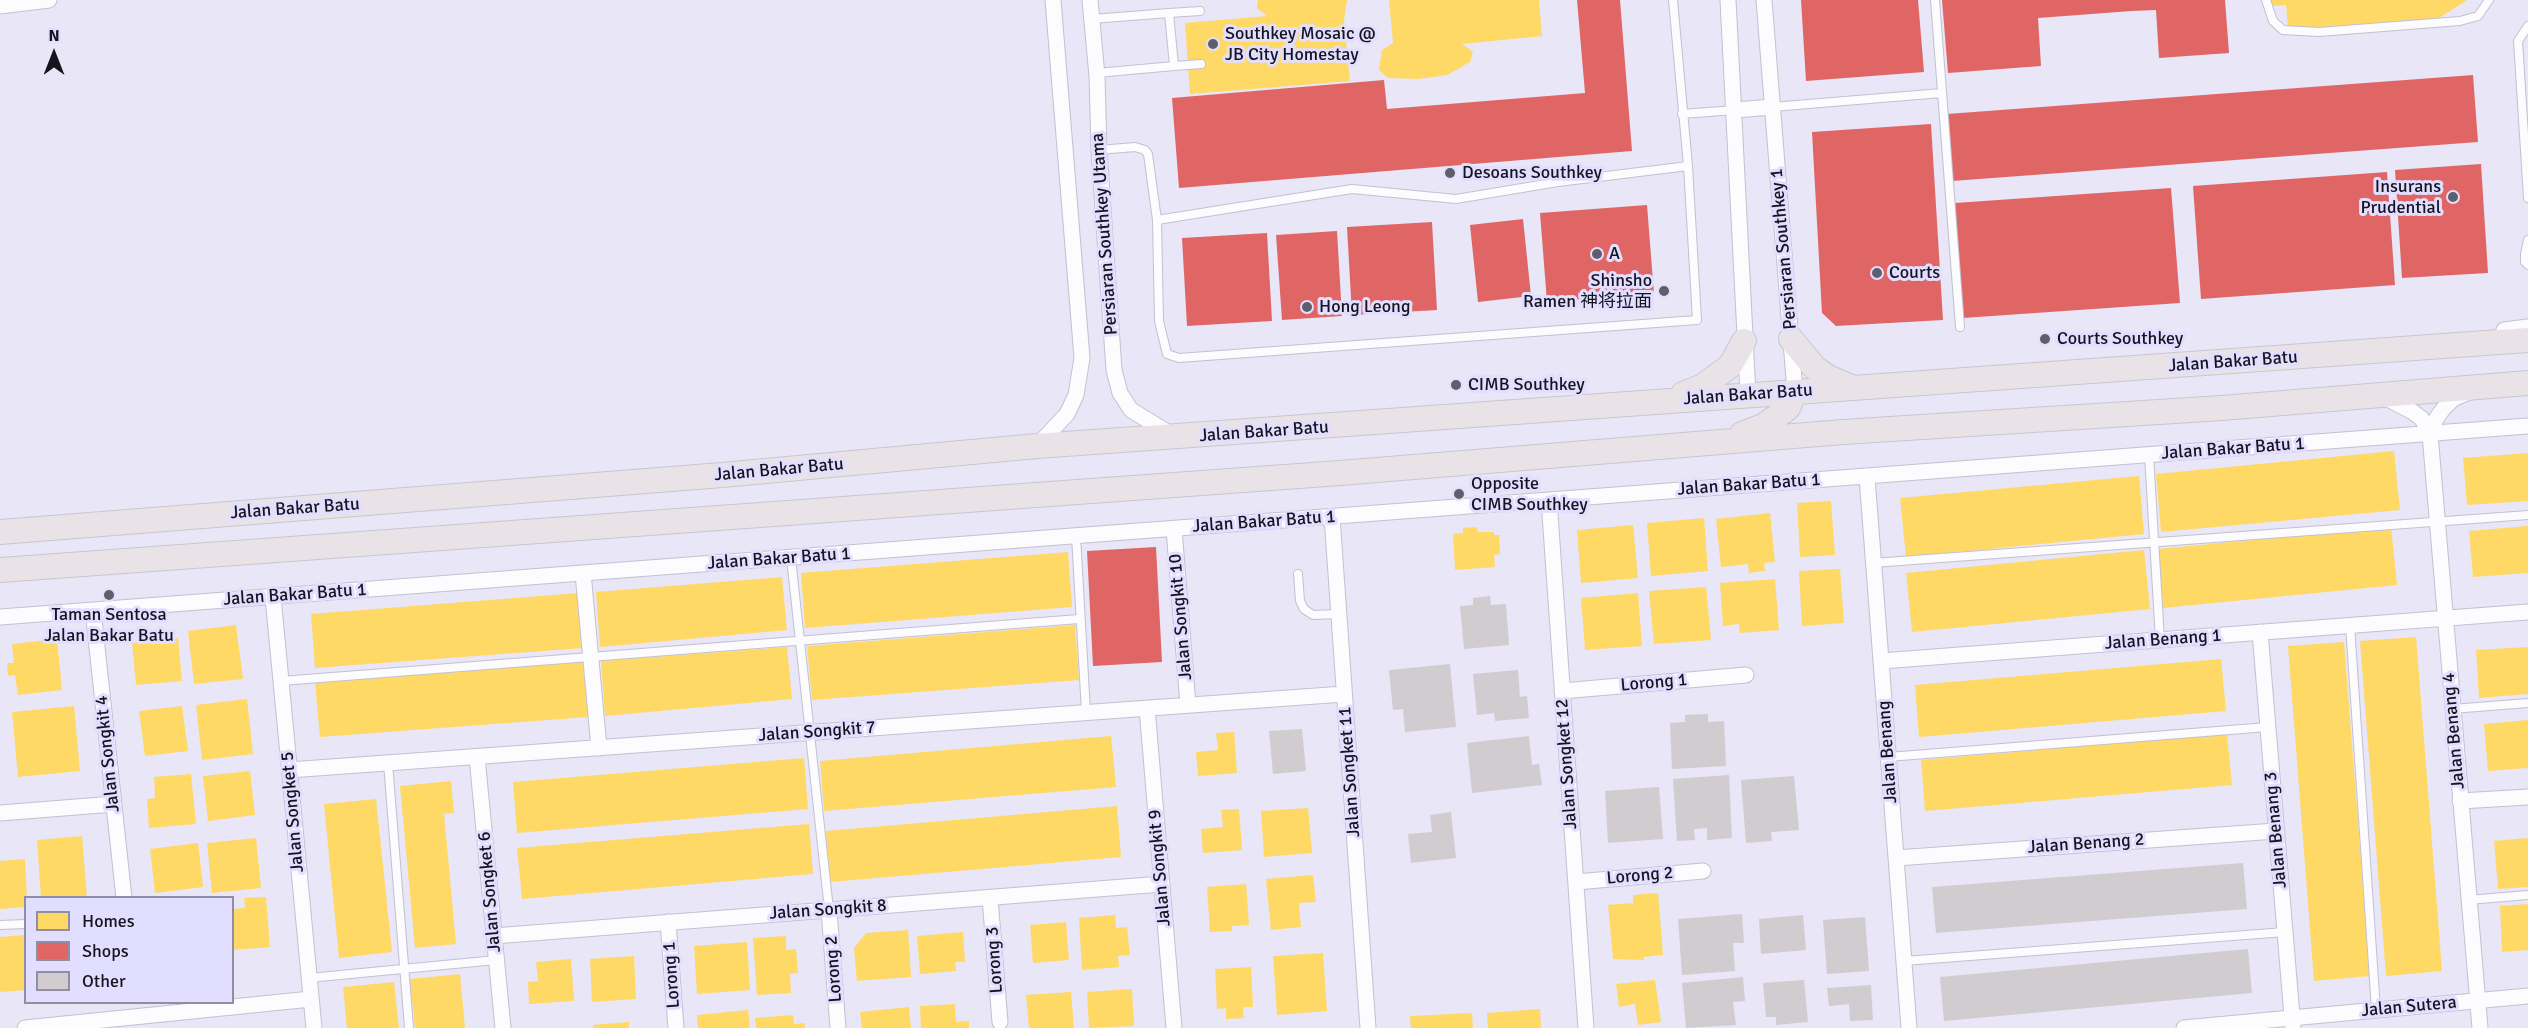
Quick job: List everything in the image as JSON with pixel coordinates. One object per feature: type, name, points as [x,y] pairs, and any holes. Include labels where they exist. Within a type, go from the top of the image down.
[{"type":"main road","points":[[1791,339],[1815,368],[1828,377],[1853,387]]},
{"type":"main road","name":"Jalan Bakar Batu","points":[[0,532],[722,475],[1037,446],[1177,438],[1853,387],[2429,349],[2528,340]]},
{"type":"main road","points":[[1664,402],[1703,386],[1718,377],[1730,366],[1744,341]]},
{"type":"main road","points":[[0,570],[1340,473],[1843,432],[2528,383]]},
{"type":"main road","points":[[1707,443],[1752,431],[1788,408],[1795,392]]},
{"type":"main road","points":[[1748,395],[1757,406],[1776,417],[1794,424],[1843,432]]},
{"type":"street","points":[[0,6],[50,0]]},
{"type":"street","name":"Persiaran Southkey Utama","points":[[1037,446],[1067,414],[1076,395],[1082,358],[1053,0]]},
{"type":"street","name":"Persiaran Southkey Utama","points":[[1090,0],[1097,73],[1099,150],[1114,370],[1120,393],[1131,410],[1177,438]]},
{"type":"street","points":[[1728,0],[1748,395]]},
{"type":"street","name":"Persiaran Southkey 1","points":[[1764,0],[1795,392]]},
{"type":"street","points":[[1735,110],[1772,107]]},
{"type":"street","points":[[2429,349],[2463,335],[2528,327]]},
{"type":"street","points":[[2430,434],[2436,419],[2453,399],[2481,387]]},
{"type":"street","points":[[2380,395],[2422,419],[2430,434]]},
{"type":"street","name":"Jalan Bakar Batu 1","points":[[0,617],[2528,426]]},
{"type":"street","name":"Jalan Benang 4","points":[[2430,434],[2480,1028]]},
{"type":"street","name":"Jalan Benang","points":[[1867,477],[1909,1028]]},
{"type":"street","name":"Jalan Songket 12","points":[[1549,500],[1586,1028]]},
{"type":"street","name":"Jalan Songket 11","points":[[1332,517],[1368,1028]]},
{"type":"street","name":"Jalan Songkit 10","points":[[1174,529],[1188,705]]},
{"type":"street","points":[[583,573],[599,748]]},
{"type":"street","name":"Jalan Songket 5","points":[[273,597],[314,1028]]},
{"type":"street","name":"Jalan Songkit 4","points":[[93,610],[124,896]]},
{"type":"street","name":"Jalan Benang 1","points":[[1881,661],[2528,612]]},
{"type":"street","name":"Jalan Benang 3","points":[[2260,632],[2292,1023]]},
{"type":"street","name":"Lorong 1","points":[[1562,691],[1746,675]]},
{"type":"street","name":"Jalan Songkit 7","points":[[290,770],[1344,694]]},
{"type":"street","name":"Jalan Songkit 9","points":[[1147,708],[1174,1028]]},
{"type":"street","name":"Jalan Songket 6","points":[[477,757],[503,1028]]},
{"type":"street","points":[[2460,801],[2528,797]]},
{"type":"street","points":[[0,813],[114,804]]},
{"type":"street","name":"Jalan Benang 2","points":[[1896,858],[2276,831]]},
{"type":"street","name":"Lorong 2","points":[[1576,882],[1703,871]]},
{"type":"street","name":"Jalan Songkit 8","points":[[494,936],[1162,884]]},
{"type":"street","name":"Lorong 3","points":[[990,898],[1000,1022]]},
{"type":"street","name":"Lorong 2","points":[[829,910],[838,1028]]},
{"type":"street","name":"Lorong 1","points":[[668,922],[676,1028]]},
{"type":"street","name":"Jalan Sutera","points":[[2184,1028],[2292,1023],[2376,1010],[2528,996]]},
{"type":"street","points":[[234,1004],[311,999]]},
{"type":"street","points":[[25,1028],[50,1027],[136,1010],[231,1004]]},
{"type":"lane","points":[[1099,150],[1135,147],[1145,150],[1148,154],[1157,220],[1160,329],[1167,354],[1179,358],[1697,320],[1688,166],[1673,0]]},
{"type":"lane","points":[[1935,0],[1960,327]]},
{"type":"lane","points":[[2266,0],[2273,21],[2283,30],[2319,32],[2460,21],[2478,16],[2489,0]]},
{"type":"lane","points":[[1092,19],[1200,10]]},
{"type":"lane","points":[[1169,13],[1174,66]]},
{"type":"lane","points":[[2528,26],[2518,41],[2528,198]]},
{"type":"lane","points":[[1097,73],[1200,64]]},
{"type":"lane","points":[[1772,107],[1942,93]]},
{"type":"lane","points":[[1682,114],[1735,110]]},
{"type":"lane","points":[[1157,220],[1352,189],[1456,199],[1558,182],[1688,166]]},
{"type":"lane","points":[[2528,240],[2524,254],[2528,265]]},
{"type":"lane","points":[[2149,455],[2160,640]]},
{"type":"lane","points":[[1873,563],[2528,515]]},
{"type":"lane","points":[[1076,536],[1086,712]]},
{"type":"lane","points":[[791,558],[829,910]]},
{"type":"lane","points":[[1298,574],[1300,601],[1304,609],[1313,615],[1338,614]]},
{"type":"lane","points":[[281,681],[1079,619]]},
{"type":"lane","points":[[2350,625],[2376,1010]]},
{"type":"lane","points":[[2452,709],[2528,703]]},
{"type":"lane","points":[[1888,757],[2268,727]]},
{"type":"lane","points":[[388,763],[409,1028]]},
{"type":"lane","points":[[2468,900],[2528,895]]},
{"type":"lane","points":[[0,926],[24,924]]},
{"type":"lane","points":[[1904,961],[2285,932]]},
{"type":"lane","points":[[309,978],[496,960]]},
{"type":"building: Homes","points":[[1258,0],[1347,0],[1344,20],[1350,81],[1190,94],[1185,23],[1267,16],[1257,8]]},
{"type":"building: Homes","points":[[1389,0],[1539,0],[1542,36],[1462,44],[1473,52],[1470,62],[1447,75],[1418,79],[1388,78],[1379,70],[1382,50],[1393,43]]},
{"type":"building: Homes","points":[[2269,0],[2467,0],[2436,20],[2288,29],[2286,5],[2269,6]]},
{"type":"building: Homes","points":[[2394,451],[2400,510],[2161,532],[2156,474]]},
{"type":"building: Homes","points":[[2528,453],[2528,501],[2467,505],[2463,458]]},
{"type":"building: Homes","points":[[2139,476],[2144,534],[1906,557],[1900,498]]},
{"type":"building: Homes","points":[[1831,501],[1835,555],[1800,557],[1797,503]]},
{"type":"building: Homes","points":[[1770,513],[1775,562],[1764,563],[1765,571],[1749,573],[1748,564],[1721,567],[1716,519]]},
{"type":"building: Homes","points":[[1704,518],[1708,571],[1651,576],[1647,523]]},
{"type":"building: Homes","points":[[1633,525],[1638,578],[1581,583],[1577,530]]},
{"type":"building: Homes","points":[[2528,526],[2528,573],[2473,577],[2469,531]]},
{"type":"building: Homes","points":[[1477,527],[1478,532],[1494,532],[1494,535],[1499,535],[1500,554],[1494,555],[1495,567],[1455,570],[1453,534],[1463,533],[1463,528]]},
{"type":"building: Homes","points":[[2391,527],[2397,585],[2163,608],[2158,549]]},
{"type":"building: Homes","points":[[2144,550],[2150,609],[1912,632],[1906,573]]},
{"type":"building: Homes","points":[[1068,552],[1072,607],[805,628],[801,573]]},
{"type":"building: Homes","points":[[1840,569],[1844,623],[1802,626],[1799,571]]},
{"type":"building: Homes","points":[[782,577],[787,630],[600,647],[596,592]]},
{"type":"building: Homes","points":[[1775,579],[1779,630],[1740,633],[1739,624],[1723,626],[1720,583]]},
{"type":"building: Homes","points":[[1706,587],[1711,640],[1654,644],[1649,591]]},
{"type":"building: Homes","points":[[579,593],[583,648],[315,668],[311,614]]},
{"type":"building: Homes","points":[[1638,593],[1642,646],[1585,650],[1581,598]]},
{"type":"building: Homes","points":[[236,625],[243,679],[194,684],[188,631]]},
{"type":"building: Homes","points":[[1075,625],[1079,680],[812,700],[807,646]]},
{"type":"building: Homes","points":[[2416,637],[2442,971],[2386,976],[2360,641]]},
{"type":"building: Homes","points":[[178,638],[182,681],[136,685],[132,643]]},
{"type":"building: Homes","points":[[57,639],[62,690],[18,695],[15,675],[8,676],[7,663],[14,663],[12,644]]},
{"type":"building: Homes","points":[[2344,642],[2370,976],[2314,981],[2288,646]]},
{"type":"building: Homes","points":[[787,647],[792,699],[605,716],[601,661]]},
{"type":"building: Homes","points":[[2528,647],[2528,694],[2479,698],[2476,650]]},
{"type":"building: Homes","points":[[2221,659],[2226,711],[1919,737],[1915,685]]},
{"type":"building: Homes","points":[[583,662],[588,717],[320,737],[315,683]]},
{"type":"building: Homes","points":[[247,699],[253,754],[202,760],[196,705]]},
{"type":"building: Homes","points":[[74,706],[80,771],[18,777],[12,712]]},
{"type":"building: Homes","points":[[182,706],[188,751],[145,756],[139,711]]},
{"type":"building: Homes","points":[[2528,720],[2528,768],[2488,771],[2484,724]]},
{"type":"building: Homes","points":[[1234,732],[1237,773],[1198,776],[1196,752],[1218,750],[1216,733]]},
{"type":"building: Homes","points":[[2227,734],[2232,785],[1925,811],[1921,760]]},
{"type":"building: Homes","points":[[1111,736],[1116,787],[824,811],[820,761]]},
{"type":"building: Homes","points":[[804,758],[808,809],[517,833],[513,782]]},
{"type":"building: Homes","points":[[250,771],[255,815],[208,821],[203,776]]},
{"type":"building: Homes","points":[[191,774],[196,824],[149,828],[147,799],[155,798],[154,777]]},
{"type":"building: Homes","points":[[451,781],[454,813],[444,814],[456,944],[415,948],[400,786]]},
{"type":"building: Homes","points":[[376,799],[392,952],[339,958],[324,804]]},
{"type":"building: Homes","points":[[1117,806],[1121,857],[830,882],[826,831]]},
{"type":"building: Homes","points":[[1308,808],[1312,853],[1264,857],[1261,811]]},
{"type":"building: Homes","points":[[1239,809],[1242,850],[1203,853],[1201,829],[1223,827],[1221,810]]},
{"type":"building: Homes","points":[[809,824],[813,874],[522,899],[517,848]]},
{"type":"building: Homes","points":[[82,836],[87,896],[41,896],[37,840]]},
{"type":"building: Homes","points":[[256,838],[261,888],[212,893],[207,843]]},
{"type":"building: Homes","points":[[2528,838],[2528,887],[2498,889],[2494,841]]},
{"type":"building: Homes","points":[[198,843],[203,887],[155,893],[150,849]]},
{"type":"building: Homes","points":[[25,859],[27,896],[24,896],[24,907],[0,909],[0,861]]},
{"type":"building: Homes","points":[[1313,875],[1316,902],[1299,903],[1301,927],[1271,930],[1266,879]]},
{"type":"building: Homes","points":[[1246,884],[1249,925],[1232,926],[1232,931],[1210,932],[1207,887]]},
{"type":"building: Homes","points":[[1658,893],[1663,955],[1643,957],[1644,960],[1613,959],[1608,905],[1633,903],[1633,895]]},
{"type":"building: Homes","points":[[266,897],[270,947],[234,950],[234,909],[245,908],[244,898]]},
{"type":"building: Homes","points":[[2528,904],[2528,950],[2502,952],[2500,906]]},
{"type":"building: Homes","points":[[1115,915],[1116,928],[1127,927],[1130,955],[1118,956],[1119,967],[1082,970],[1079,918]]},
{"type":"building: Homes","points":[[1066,922],[1069,960],[1033,963],[1030,925]]},
{"type":"building: Homes","points":[[908,930],[911,977],[857,981],[854,948],[866,933]]},
{"type":"building: Homes","points":[[963,932],[965,962],[955,962],[956,971],[920,974],[917,936]]},
{"type":"building: Homes","points":[[24,935],[24,990],[0,992],[0,937]]},
{"type":"building: Homes","points":[[786,936],[786,950],[796,949],[798,973],[790,974],[791,993],[757,995],[753,938]]},
{"type":"building: Homes","points":[[747,942],[750,990],[697,994],[694,946]]},
{"type":"building: Homes","points":[[1323,953],[1327,1011],[1277,1015],[1273,956]]},
{"type":"building: Homes","points":[[634,956],[636,999],[592,1002],[590,959]]},
{"type":"building: Homes","points":[[571,959],[574,1001],[529,1004],[528,982],[538,981],[536,962]]},
{"type":"building: Homes","points":[[1251,967],[1253,1007],[1243,1007],[1244,1018],[1226,1019],[1226,1008],[1217,1009],[1215,969]]},
{"type":"building: Homes","points":[[460,974],[465,1028],[415,1028],[410,979]]},
{"type":"building: Homes","points":[[1655,980],[1661,1022],[1638,1025],[1635,1004],[1619,1007],[1616,984]]},
{"type":"building: Homes","points":[[394,982],[399,1028],[347,1028],[343,987]]},
{"type":"building: Homes","points":[[1132,989],[1134,1026],[1089,1028],[1087,992]]},
{"type":"building: Homes","points":[[1071,992],[1074,1028],[1029,1028],[1026,995]]},
{"type":"building: Homes","points":[[955,1004],[956,1022],[969,1021],[969,1028],[921,1028],[920,1006]]},
{"type":"building: Homes","points":[[909,1007],[911,1028],[862,1028],[860,1012]]},
{"type":"building: Homes","points":[[1540,1009],[1541,1028],[1488,1028],[1487,1013]]},
{"type":"building: Homes","points":[[748,1010],[750,1028],[698,1028],[697,1015]]},
{"type":"building: Homes","points":[[1472,1013],[1473,1028],[1411,1028],[1410,1016]]},
{"type":"building: Homes","points":[[793,1015],[794,1024],[805,1023],[805,1028],[756,1028],[755,1018]]},
{"type":"building: Homes","points":[[629,1022],[629,1028],[593,1028],[593,1025]]},
{"type":"building: Shops","points":[[1577,0],[1620,0],[1632,151],[1179,188],[1172,98],[1384,80],[1387,109],[1585,93]]},
{"type":"building: Shops","points":[[1801,0],[1918,0],[1924,72],[1806,81]]},
{"type":"building: Shops","points":[[1942,0],[2225,0],[2229,53],[2159,58],[2156,10],[2132,11],[2038,18],[2041,66],[1948,73]]},
{"type":"building: Shops","points":[[2473,75],[2478,142],[1952,181],[1947,114]]},
{"type":"building: Shops","points":[[1931,124],[1943,320],[1836,326],[1822,313],[1812,132]]},
{"type":"building: Shops","points":[[2481,164],[2488,273],[2402,278],[2395,170]]},
{"type":"building: Shops","points":[[2387,172],[2395,285],[2201,299],[2193,186]]},
{"type":"building: Shops","points":[[2171,188],[2180,303],[1963,318],[1955,203]]},
{"type":"building: Shops","name":"A","points":[[1647,205],[1654,294],[1547,302],[1540,213]]},
{"type":"building: Shops","points":[[1523,219],[1531,296],[1478,302],[1470,225]]},
{"type":"building: Shops","points":[[1432,222],[1437,310],[1352,315],[1347,227]]},
{"type":"building: Shops","points":[[1337,231],[1342,316],[1282,320],[1276,235]]},
{"type":"building: Shops","points":[[1267,233],[1272,321],[1187,326],[1182,238]]},
{"type":"building: Shops","points":[[1156,547],[1162,662],[1093,666],[1087,551]]},
{"type":"building: Other","points":[[1490,596],[1491,605],[1506,604],[1509,645],[1464,649],[1460,606],[1473,605],[1473,598]]},
{"type":"building: Other","points":[[1450,664],[1456,727],[1405,732],[1403,709],[1393,710],[1389,670]]},
{"type":"building: Other","points":[[1518,670],[1520,697],[1527,696],[1529,718],[1495,721],[1494,713],[1477,715],[1473,674]]},
{"type":"building: Other","points":[[1708,714],[1708,722],[1724,721],[1726,766],[1672,769],[1670,723],[1685,722],[1685,715]]},
{"type":"building: Other","points":[[1302,729],[1306,771],[1273,774],[1269,731]]},
{"type":"building: Other","points":[[1529,736],[1532,765],[1539,764],[1542,785],[1472,793],[1467,743]]},
{"type":"building: Other","points":[[1729,775],[1732,838],[1707,840],[1707,828],[1694,829],[1695,840],[1677,841],[1673,779]]},
{"type":"building: Other","points":[[1794,776],[1799,830],[1771,832],[1772,841],[1746,843],[1741,780]]},
{"type":"building: Other","points":[[1659,787],[1663,839],[1608,843],[1605,791]]},
{"type":"building: Other","points":[[1451,812],[1456,858],[1411,863],[1408,834],[1432,832],[1430,815]]},
{"type":"building: Other","points":[[2243,863],[2247,909],[1936,933],[1932,887]]},
{"type":"building: Other","points":[[1742,914],[1744,943],[1733,943],[1735,971],[1682,975],[1678,919]]},
{"type":"building: Other","points":[[1803,915],[1806,950],[1761,954],[1759,919]]},
{"type":"building: Other","points":[[1865,917],[1869,971],[1827,974],[1823,920]]},
{"type":"building: Other","points":[[2248,949],[2252,993],[1944,1021],[1940,977]]},
{"type":"building: Other","points":[[1743,977],[1745,1001],[1733,1002],[1736,1025],[1686,1028],[1682,983]]},
{"type":"building: Other","points":[[1804,980],[1808,1022],[1776,1025],[1776,1017],[1766,1017],[1763,983]]},
{"type":"building: Other","points":[[1871,985],[1873,1020],[1850,1021],[1849,1004],[1829,1006],[1827,988]]},
{"type":"place","name":"Southkey Mosaic @ JB City Homestay","points":[[1213,44]]},
{"type":"place","name":"Desoans Southkey","points":[[1450,173]]},
{"type":"place","name":"Insurans Prudential","points":[[2453,197]]},
{"type":"place","name":"A","points":[[1597,254]]},
{"type":"place","name":"Courts","points":[[1877,273]]},
{"type":"place","name":"Shinsho Ramen 神将拉面","points":[[1664,291]]},
{"type":"place","name":"Hong Leong","points":[[1307,307]]},
{"type":"place","name":"Courts Southkey","points":[[2045,339]]},
{"type":"place","name":"CIMB Southkey","points":[[1456,385]]},
{"type":"place","name":"Opposite CIMB Southkey","points":[[1459,494]]},
{"type":"place","name":"Taman Sentosa Jalan Bakar Batu","points":[[109,595]]}]
